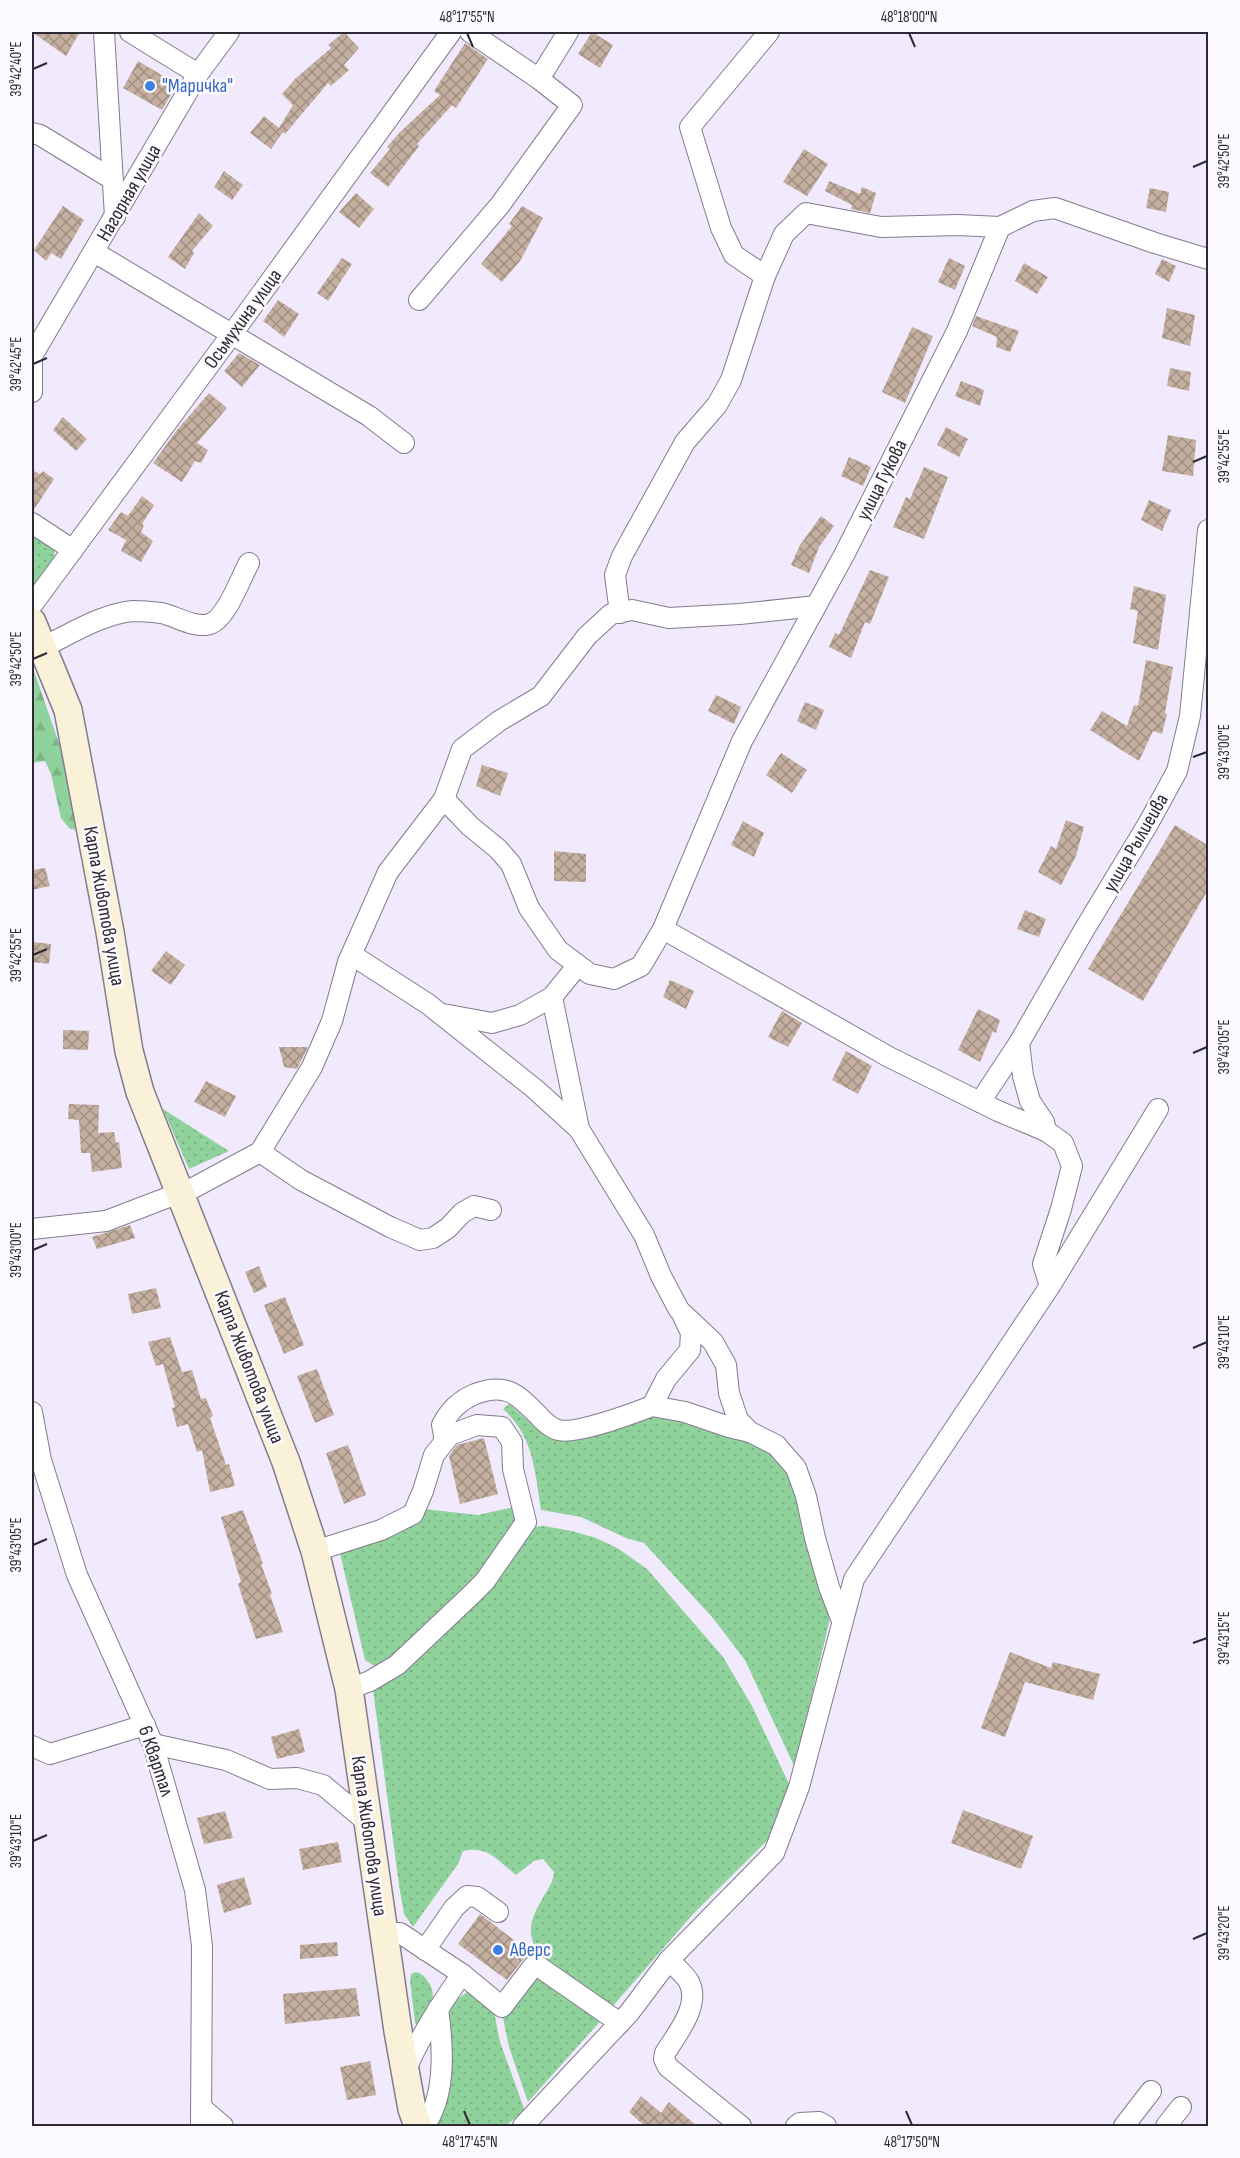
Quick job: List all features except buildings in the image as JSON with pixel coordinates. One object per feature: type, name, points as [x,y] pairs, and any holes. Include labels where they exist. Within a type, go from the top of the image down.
[{"type":"main road","name":"Карпа Животова улица","points":[[32,622],[68,710],[110,932],[129,1051],[140,1092],[286,1462],[315,1551],[349,1689],[382,1933],[405,2072],[418,2127]]},
{"type":"street","points":[[104,32],[115,217]]},
{"type":"street","points":[[130,32],[198,74]]},
{"type":"street","name":"Нагорная улица","points":[[32,357],[198,74],[229,32]]},
{"type":"street","name":"Осьмухина улица","points":[[32,605],[451,32]]},
{"type":"street","points":[[419,300],[500,205],[572,105],[539,79],[470,32]]},
{"type":"street","points":[[539,79],[568,32]]},
{"type":"street","points":[[765,276],[734,255],[721,228],[690,127],[769,32]]},
{"type":"street","points":[[32,133],[40,135],[112,179]]},
{"type":"street","points":[[620,612],[615,575],[622,556],[686,442],[717,405],[730,380],[765,276],[784,234],[806,213],[881,227],[958,225],[1000,227],[1033,212],[1055,208],[1209,259]]},
{"type":"street","name":"улица Гукова","points":[[444,799],[511,864],[529,908],[558,950],[590,974],[614,979],[641,966],[663,928],[742,741],[844,555],[957,331],[1000,227]]},
{"type":"street","points":[[94,252],[369,416],[404,443]]},
{"type":"street","points":[[32,357],[32,392]]},
{"type":"street","points":[[32,523],[73,550]]},
{"type":"street","name":"улица Рылиеива","points":[[980,1102],[1019,1043],[1177,771],[1190,716],[1209,530]]},
{"type":"street","points":[[43,647],[81,628],[134,611],[162,613],[193,624],[210,625],[224,615],[249,563]]},
{"type":"street","points":[[32,1229],[106,1221],[195,1187],[260,1152],[312,1067],[332,1021],[352,955],[388,872],[444,799],[462,749],[499,721],[541,696],[587,636],[611,614],[632,610],[669,618],[816,606]]},
{"type":"street","points":[[663,928],[889,1058],[1046,1131],[1063,1143],[1072,1166],[1043,1264],[1050,1286]]},
{"type":"street","points":[[352,955],[441,1014],[535,1089],[579,1129],[644,1235],[661,1276],[691,1333],[690,1350],[666,1379],[652,1406]]},
{"type":"street","points":[[441,1014],[492,1023],[520,1015],[552,997],[578,965]]},
{"type":"street","points":[[552,997],[579,1129]]},
{"type":"street","points":[[1019,1043],[1023,1076],[1030,1101],[1044,1122],[1046,1131]]},
{"type":"street","points":[[523,2127],[620,2023],[669,1960],[774,1853],[799,1787],[854,1579],[1050,1286],[1158,1109]]},
{"type":"street","points":[[260,1152],[301,1180],[390,1227],[420,1240],[432,1238],[448,1228],[462,1213],[474,1206],[491,1210]]},
{"type":"street","points":[[679,1310],[713,1342],[726,1365],[729,1394],[738,1420],[750,1432]]},
{"type":"street","points":[[444,1442],[441,1425],[450,1410],[469,1397],[489,1389],[508,1390],[558,1430],[592,1425],[652,1406],[685,1412],[750,1432],[776,1445],[796,1468],[806,1496],[829,1587],[842,1621]]},
{"type":"street","name":"6 Квартал","points":[[32,1412],[41,1460],[76,1575],[153,1744],[195,1890],[202,1947],[201,2117]]},
{"type":"street","points":[[315,1551],[381,1530],[413,1514],[434,1455],[450,1435],[477,1425],[502,1427],[512,1442],[513,1468],[526,1522],[485,1581],[397,1665],[370,1682],[349,1689]]},
{"type":"street","points":[[32,1746],[50,1754],[145,1725]]},
{"type":"street","points":[[153,1744],[225,1760],[270,1779],[297,1778],[323,1785],[366,1821]]},
{"type":"street","points":[[425,1950],[454,1908],[467,1896],[477,1897],[498,1911]]},
{"type":"street","points":[[382,1933],[400,1933],[462,1974],[502,2007],[536,1964],[620,2023]]},
{"type":"street","points":[[669,1960],[689,1981],[693,1995],[690,2010],[665,2053],[664,2059],[668,2067],[741,2127]]},
{"type":"street","points":[[405,2072],[413,2052],[438,2009],[462,1974]]},
{"type":"street","points":[[424,2127],[434,2110],[442,2068],[442,2035],[438,2009]]},
{"type":"street","points":[[1124,2127],[1151,2091]]},
{"type":"street","points":[[1166,2127],[1181,2107]]},
{"type":"street","points":[[201,2117],[223,2127]]},
{"type":"street","points":[[796,2127],[800,2123],[819,2122],[826,2127]]},
{"type":"green space","points":[[32,530],[54,546],[55,563],[34,591],[32,585]]},
{"type":"green space","points":[[32,665],[63,755],[74,804],[77,830],[70,829],[61,818],[51,774],[45,761],[32,763]]},
{"type":"green space","points":[[163,1109],[229,1151],[189,1169]]},
{"type":"green space","points":[[509,1404],[535,1427],[553,1438],[572,1440],[604,1433],[653,1414],[770,1449],[788,1473],[801,1513],[821,1595],[830,1618],[795,1768],[745,1660],[712,1617],[644,1543],[626,1538],[581,1517],[541,1510],[535,1469],[527,1443],[521,1431],[503,1409]]},
{"type":"green space","points":[[513,1507],[520,1518],[482,1578],[409,1645],[376,1667],[365,1660],[339,1549],[424,1509],[478,1515]]},
{"type":"green space","points":[[544,1526],[596,1538],[619,1549],[647,1569],[723,1657],[752,1706],[790,1786],[775,1833],[694,1913],[612,2007],[542,1961],[533,1943],[531,1927],[535,1912],[551,1883],[554,1872],[543,1859],[534,1861],[516,1875],[486,1852],[463,1851],[458,1864],[413,1927],[404,1914],[399,1885],[373,1690],[528,1527]]},
{"type":"green space","points":[[537,1968],[604,2017],[528,2102],[509,2047],[502,2013]]},
{"type":"green space","points":[[416,1972],[426,1978],[433,1992],[432,2004],[421,2027],[415,2023],[410,1980],[411,1974]]},
{"type":"green space","points":[[470,1990],[494,2012],[500,2042],[525,2111],[505,2126],[437,2126],[436,2124],[448,2006]]},
{"type":"place","name":"\"Маричка\"","points":[[150,86]]},
{"type":"place","name":"Аверс","points":[[498,1950]]}]
